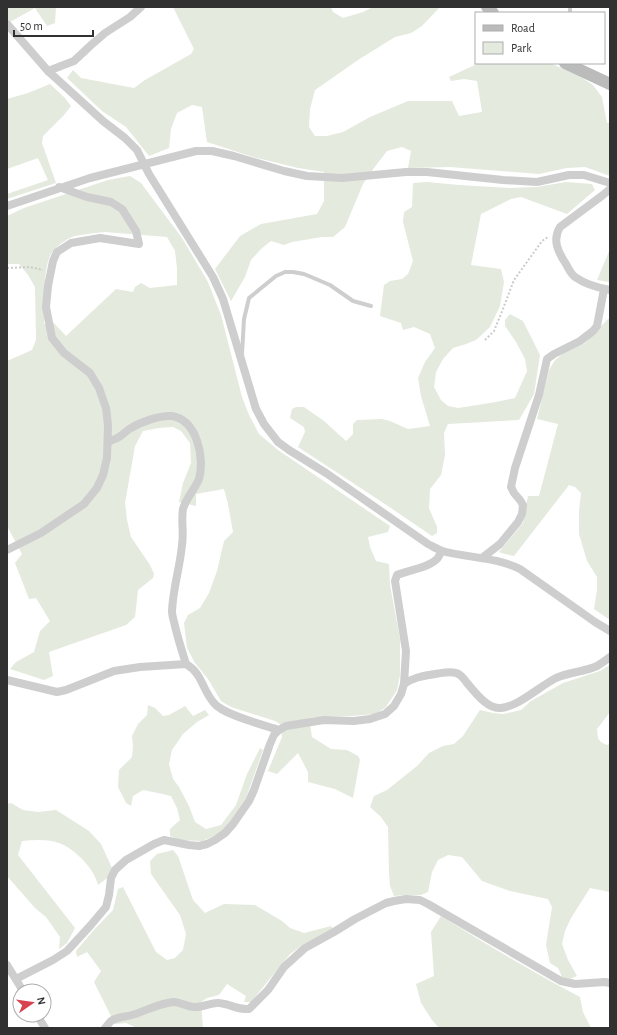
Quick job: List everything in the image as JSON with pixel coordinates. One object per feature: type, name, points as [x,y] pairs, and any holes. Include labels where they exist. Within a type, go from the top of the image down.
[{"type":"main road","points":[[567,64],[610,84]]},
{"type":"street","points":[[48,71],[74,61],[105,33],[130,17],[141,7]]},
{"type":"street","points":[[7,24],[48,71],[103,121],[126,138],[137,150],[153,181],[213,277],[223,299],[256,409],[264,424],[278,442],[326,473],[428,544],[442,550],[501,561],[520,568],[595,622],[610,631]]},
{"type":"street","points":[[7,206],[59,187],[196,151],[212,151],[307,176],[342,178],[406,172],[427,172],[537,182],[569,176],[584,175],[610,183]]},
{"type":"street","points":[[7,550],[41,533],[84,504],[97,488],[104,475],[107,458],[107,414],[99,388],[90,373],[64,353],[52,338],[46,307],[53,261],[57,252],[71,243],[100,238],[139,244],[136,231],[122,210],[110,202],[87,197],[59,187]]},
{"type":"street","points":[[482,558],[500,544],[518,522],[522,514],[523,505],[514,493],[512,487],[514,468],[539,395],[547,359],[593,332],[597,326],[607,289],[588,284],[575,276],[562,258],[557,248],[556,233],[567,221],[610,189]]},
{"type":"street","points":[[108,442],[143,422],[162,416],[172,416],[182,420],[188,425],[199,444],[201,471],[184,507],[182,517],[181,558],[175,583],[172,612],[186,664]]},
{"type":"street","points":[[16,980],[67,951],[90,926],[106,907],[111,878],[115,870],[126,860],[164,840],[199,846],[211,842],[225,833],[249,801],[270,744],[274,735],[279,730],[286,726],[324,720],[354,721],[370,719],[385,714],[394,706],[401,694],[404,684],[406,651],[395,581],[397,575],[424,566],[437,559],[442,550]]},
{"type":"street","points":[[404,684],[411,679],[422,676],[457,673],[484,701],[500,708],[517,702],[557,678],[597,666],[610,657]]},
{"type":"street","points":[[7,680],[57,692],[66,690],[114,671],[186,664],[192,667],[197,673],[214,704],[222,710],[232,715],[279,730]]},
{"type":"street","points":[[105,1028],[110,1022],[117,1018],[132,1015],[166,1003],[176,1002],[195,1008],[217,1003],[243,1010],[249,1009],[268,990],[284,967],[305,948],[374,908],[394,901],[406,899],[420,900],[428,904],[561,981],[575,984],[610,983]]},
{"type":"street","points":[[7,965],[18,983]]},
{"type":"lane","points":[[242,363],[244,319],[249,298],[276,276],[285,272],[293,272],[310,277],[330,285],[353,302],[371,306]]},
{"type":"path","points":[[485,340],[494,331],[514,280],[542,241],[556,233]]},
{"type":"path","points":[[7,268],[30,267],[50,273]]},
{"type":"green space","points":[[7,7],[56,7],[55,23],[47,26],[35,8],[10,22],[7,19]]},
{"type":"green space","points":[[173,7],[331,7],[333,12],[343,18],[363,12],[373,7],[440,7],[422,26],[411,33],[395,37],[358,60],[315,90],[310,109],[309,127],[315,136],[327,136],[343,132],[370,117],[408,101],[452,101],[459,116],[482,112],[477,81],[464,79],[451,81],[449,77],[477,64],[552,64],[579,76],[593,85],[602,97],[607,123],[610,123],[610,176],[585,167],[567,168],[539,174],[450,167],[408,168],[411,151],[402,147],[387,151],[363,184],[345,227],[333,237],[322,237],[292,242],[284,245],[271,241],[251,260],[245,277],[231,301],[215,269],[240,236],[261,224],[317,214],[324,201],[324,172],[298,168],[253,157],[207,142],[202,107],[192,105],[177,113],[171,129],[169,148],[149,156],[126,127],[102,111],[67,78],[73,70],[81,78],[134,88],[145,80],[191,54],[194,49]]},
{"type":"green space","points":[[50,84],[71,106],[43,136],[42,143],[56,183],[7,199],[7,194],[48,180],[38,158],[7,169],[7,99],[28,93]]},
{"type":"green space","points":[[130,176],[141,183],[182,238],[208,282],[221,315],[242,397],[259,434],[278,450],[390,526],[388,532],[368,537],[370,547],[376,561],[389,564],[390,585],[400,639],[400,675],[397,690],[386,707],[376,714],[309,718],[312,737],[331,749],[347,750],[358,756],[360,760],[353,798],[335,789],[308,782],[308,772],[298,753],[277,774],[268,771],[282,737],[280,724],[231,707],[221,701],[208,679],[195,663],[187,648],[184,623],[188,615],[200,608],[209,593],[217,571],[224,541],[233,532],[224,489],[196,494],[196,506],[179,502],[183,483],[191,463],[190,443],[181,431],[173,427],[143,431],[135,446],[125,503],[127,520],[131,537],[150,565],[154,574],[153,578],[138,590],[135,617],[126,625],[49,652],[53,676],[44,680],[10,669],[16,662],[34,652],[40,631],[50,621],[36,598],[29,599],[15,563],[22,554],[7,526],[7,361],[32,350],[36,340],[35,287],[19,264],[7,264],[7,216],[24,208],[108,180]],"holes":[[[105,232],[167,237],[175,251],[177,285],[150,288],[141,283],[135,287],[133,292],[116,289],[66,336],[53,322],[44,324],[44,288],[48,260],[55,249],[68,239],[75,236]]]},
{"type":"green space","points":[[427,182],[510,188],[537,187],[566,182],[592,184],[595,190],[567,214],[521,197],[511,199],[481,214],[471,265],[501,269],[504,282],[500,306],[490,327],[476,340],[453,348],[443,359],[436,372],[434,387],[441,400],[448,406],[458,408],[515,398],[527,371],[525,359],[505,326],[505,320],[510,314],[523,321],[540,355],[534,394],[519,420],[448,424],[444,433],[445,455],[441,475],[430,489],[429,508],[437,527],[437,533],[432,536],[298,447],[305,432],[304,427],[290,418],[292,409],[296,407],[304,407],[324,421],[346,441],[353,434],[353,424],[357,420],[382,419],[408,429],[430,426],[421,396],[418,378],[425,362],[435,348],[430,334],[414,327],[403,330],[401,323],[380,316],[384,285],[390,281],[402,279],[408,274],[413,261],[403,222],[404,212],[412,207],[413,183]]},
{"type":"green space","points":[[610,249],[610,281],[597,280]]},
{"type":"green space","points":[[610,318],[610,620],[594,609],[597,590],[597,577],[587,561],[579,534],[581,493],[575,487],[569,485],[514,556],[499,552],[523,523],[528,496],[539,496],[558,424],[537,419],[549,370],[555,360],[564,353],[585,343]]},
{"type":"green space","points":[[610,665],[610,712],[597,729],[600,741],[607,745],[610,744],[610,892],[590,888],[571,918],[565,931],[562,944],[568,960],[577,976],[570,979],[562,977],[558,968],[550,963],[546,945],[552,907],[548,899],[510,891],[482,881],[462,857],[448,855],[438,860],[432,872],[428,892],[421,895],[394,896],[390,886],[388,827],[381,817],[370,807],[374,796],[387,790],[417,766],[429,753],[443,746],[454,744],[463,736],[480,710],[503,714],[521,710],[531,701],[563,683],[600,671]]},
{"type":"green space","points":[[148,705],[155,708],[163,716],[169,715],[185,706],[193,716],[205,710],[209,715],[197,722],[183,734],[172,750],[169,764],[173,779],[189,806],[195,822],[206,829],[221,825],[236,805],[247,774],[260,748],[263,750],[246,798],[222,831],[212,837],[202,841],[179,840],[170,836],[170,829],[180,820],[177,808],[171,796],[143,790],[133,796],[131,806],[126,803],[118,787],[119,770],[132,757],[132,736],[138,724],[147,715]]},
{"type":"green space","points":[[11,803],[23,810],[38,812],[56,810],[89,831],[101,844],[112,868],[107,878],[98,885],[97,880],[87,864],[78,855],[64,845],[45,840],[22,841],[18,855],[75,928],[67,943],[59,949],[60,937],[46,917],[35,908],[7,876],[7,804]]},
{"type":"green space","points":[[173,850],[178,856],[193,900],[205,913],[224,904],[255,905],[282,921],[290,928],[304,933],[331,926],[333,929],[304,944],[290,954],[251,1002],[244,1002],[246,996],[227,984],[219,995],[207,998],[201,1002],[203,1028],[137,1028],[126,1023],[115,1024],[94,982],[101,971],[87,952],[77,957],[76,951],[113,910],[118,889],[123,887],[156,952],[167,960],[175,958],[183,950],[186,934],[180,915],[151,874],[150,861],[157,854]]},
{"type":"green space","points":[[441,916],[509,958],[580,997],[583,1012],[591,1028],[439,1028],[421,1003],[416,984],[434,976],[431,932]]}]
